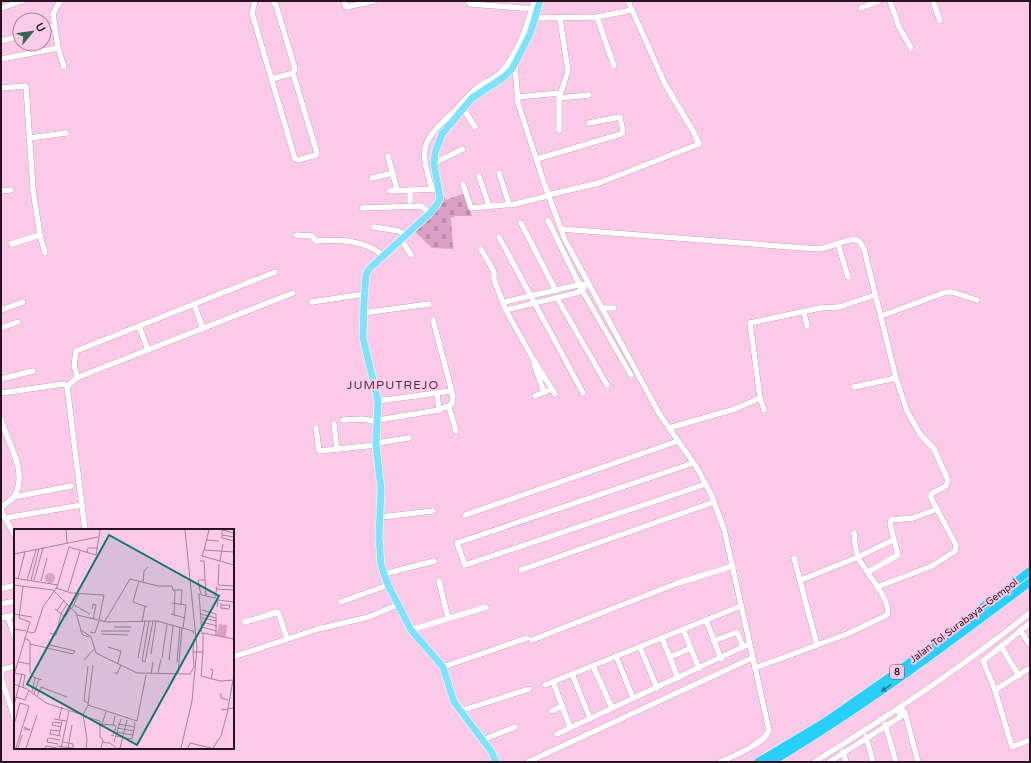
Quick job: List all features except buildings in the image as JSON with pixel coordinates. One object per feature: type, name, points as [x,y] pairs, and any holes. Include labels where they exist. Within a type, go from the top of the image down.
[{"type":"highway","name":"Jalan Tol Surabaya–Gempol","points":[[758,762],[825,722],[902,669],[1030,571]]},
{"type":"highway","name":"Jalan Tol Surabaya–Gempol","points":[[771,762],[828,728],[905,675],[1030,582]]},
{"type":"main road","points":[[496,762],[452,698],[443,666],[411,630],[394,607],[384,574],[380,553],[381,489],[373,445],[378,401],[363,338],[362,294],[367,272],[380,254],[439,201],[435,190],[434,163],[436,149],[442,134],[463,108],[480,91],[489,83],[504,77],[515,63],[536,18],[535,9],[540,1]]},
{"type":"street","points":[[1,8],[22,1]]},
{"type":"street","points":[[60,1],[54,11],[54,26],[58,48],[64,68]]},
{"type":"street","points":[[255,1],[252,12],[296,159],[298,160],[316,155],[317,153],[293,73],[295,69],[276,5],[273,1]]},
{"type":"street","points":[[344,1],[346,7],[374,1]]},
{"type":"street","points":[[468,1],[470,4],[535,9]]},
{"type":"street","points":[[390,191],[435,190],[424,158],[428,140],[438,126],[476,88],[489,83],[499,74],[515,52],[535,9],[534,1]]},
{"type":"street","points":[[463,184],[471,208],[509,204],[603,181],[698,144],[693,131],[668,90],[628,1]]},
{"type":"street","points":[[861,8],[879,1]]},
{"type":"street","points":[[890,1],[901,31],[911,48]]},
{"type":"street","points":[[933,1],[940,21]]},
{"type":"street","points":[[536,18],[560,19],[597,17],[632,10]]},
{"type":"street","points":[[597,17],[614,66]]},
{"type":"street","points":[[559,130],[559,95],[568,71],[560,19]]},
{"type":"street","points":[[1,41],[12,38]]},
{"type":"street","points":[[1,59],[58,48]]},
{"type":"street","points":[[515,63],[517,97],[548,195],[583,285],[602,308],[669,428],[706,484],[724,529],[761,699],[769,724],[768,733],[756,744],[720,762]]},
{"type":"street","points":[[272,79],[293,73]]},
{"type":"street","points":[[1,88],[25,84],[26,86],[31,175],[40,235],[45,253]]},
{"type":"street","points":[[517,97],[589,95]]},
{"type":"street","points":[[463,108],[475,127]]},
{"type":"street","points":[[537,159],[621,134],[623,132],[619,117],[589,123]]},
{"type":"street","points":[[29,138],[66,133]]},
{"type":"street","points":[[434,163],[463,149]]},
{"type":"street","points":[[388,156],[397,190]]},
{"type":"street","points":[[372,178],[393,172]]},
{"type":"street","points":[[499,173],[509,204]]},
{"type":"street","points":[[479,176],[489,206]]},
{"type":"street","points":[[1,191],[11,190]]},
{"type":"street","points":[[410,190],[410,201]]},
{"type":"street","points":[[362,208],[422,206],[428,211]]},
{"type":"street","points":[[548,220],[631,375]]},
{"type":"street","points":[[521,223],[556,291]]},
{"type":"street","points":[[374,227],[402,234],[412,255]]},
{"type":"street","points":[[561,229],[824,249],[853,240],[862,245],[896,378],[912,422],[934,449],[948,480],[946,486],[932,494],[931,498],[955,541],[955,551],[932,566],[877,587]]},
{"type":"street","points":[[11,244],[40,235]]},
{"type":"street","points":[[296,235],[312,236],[316,241],[343,241],[362,244],[380,254]]},
{"type":"street","points":[[498,237],[582,393]]},
{"type":"street","points":[[838,244],[848,277]]},
{"type":"street","points":[[481,249],[493,270],[494,280],[506,310],[532,359],[555,394]]},
{"type":"street","points":[[78,378],[74,366],[76,351],[276,272]]},
{"type":"street","points":[[504,302],[583,285]]},
{"type":"street","points":[[506,310],[557,298],[583,285]]},
{"type":"street","points":[[881,316],[946,292],[955,293],[977,300]]},
{"type":"street","points":[[67,387],[78,378],[293,293]]},
{"type":"street","points":[[312,302],[362,294]]},
{"type":"street","points":[[764,410],[760,398],[750,323],[804,312],[839,307],[875,295]]},
{"type":"street","points":[[557,298],[607,385]]},
{"type":"street","points":[[1,310],[23,302]]},
{"type":"street","points":[[194,304],[203,329]]},
{"type":"street","points":[[363,312],[430,304]]},
{"type":"street","points":[[602,308],[614,308]]},
{"type":"street","points":[[804,312],[807,326]]},
{"type":"street","points":[[343,420],[363,419],[376,421],[439,410],[449,406],[453,401],[433,320]]},
{"type":"street","points":[[1,328],[18,322]]},
{"type":"street","points":[[139,326],[148,350]]},
{"type":"street","points":[[532,359],[544,392]]},
{"type":"street","points":[[1,379],[32,371]]},
{"type":"street","points":[[854,387],[896,378]]},
{"type":"street","points":[[1,393],[64,384],[67,387]]},
{"type":"street","points":[[67,387],[85,529]]},
{"type":"street","points":[[535,396],[552,388]]},
{"type":"street","points":[[378,401],[451,391]]},
{"type":"street","points":[[437,394],[439,410]]},
{"type":"street","points":[[669,428],[735,409],[760,398]]},
{"type":"street","points":[[449,406],[456,431]]},
{"type":"street","points":[[1,419],[15,455],[18,469],[14,497],[1,509],[14,534]]},
{"type":"street","points":[[334,424],[337,450]]},
{"type":"street","points":[[316,428],[318,450],[337,450],[410,438]]},
{"type":"street","points":[[465,515],[678,441]]},
{"type":"street","points":[[693,463],[457,543],[465,565],[706,484]]},
{"type":"street","points":[[14,497],[71,486]]},
{"type":"street","points":[[521,570],[714,502]]},
{"type":"street","points":[[5,518],[82,505]]},
{"type":"street","points":[[868,572],[897,556],[890,524],[891,520],[913,518],[937,509]]},
{"type":"street","points":[[380,517],[433,511]]},
{"type":"street","points":[[755,668],[868,626],[887,615],[889,610],[887,605],[858,557],[854,533]]},
{"type":"street","points":[[801,580],[858,557],[893,540]]},
{"type":"street","points":[[794,558],[817,645]]},
{"type":"street","points":[[384,574],[434,561]]},
{"type":"street","points":[[443,666],[530,639],[678,583],[733,566]]},
{"type":"street","points":[[439,581],[448,618]]},
{"type":"street","points":[[1,589],[14,584]]},
{"type":"street","points":[[341,602],[388,585]]},
{"type":"street","points":[[1,604],[14,601]]},
{"type":"street","points":[[546,685],[741,606]]},
{"type":"street","points":[[234,657],[287,638],[362,619],[394,607]]},
{"type":"street","points":[[411,630],[486,607]]},
{"type":"street","points":[[245,622],[278,612],[287,638]]},
{"type":"street","points":[[814,762],[903,707],[963,665],[1030,613]]},
{"type":"street","points":[[1,618],[14,614]]},
{"type":"street","points":[[8,617],[14,635]]},
{"type":"street","points":[[706,620],[721,659]]},
{"type":"street","points":[[1030,623],[983,661],[995,690],[1012,747],[1030,740]]},
{"type":"street","points":[[683,629],[699,669]]},
{"type":"street","points":[[1020,630],[1030,645]]},
{"type":"street","points":[[714,641],[737,632],[743,647]]},
{"type":"street","points":[[662,638],[678,678]]},
{"type":"street","points":[[557,734],[721,659],[749,644]]},
{"type":"street","points":[[1001,646],[1018,676]]},
{"type":"street","points":[[640,647],[657,688]]},
{"type":"street","points":[[670,657],[691,648]]},
{"type":"street","points":[[616,656],[633,698]]},
{"type":"street","points":[[528,762],[752,658]]},
{"type":"street","points":[[14,666],[1,670],[1,678],[14,716]]},
{"type":"street","points":[[593,666],[612,708]]},
{"type":"street","points":[[995,690],[1030,668]]},
{"type":"street","points":[[572,674],[590,718]]},
{"type":"street","points":[[553,682],[570,727]]},
{"type":"street","points":[[460,711],[529,689]]},
{"type":"street","points":[[552,711],[562,706]]},
{"type":"street","points":[[829,762],[843,751],[886,724],[901,711],[905,712],[918,762]]},
{"type":"street","points":[[886,724],[896,762]]},
{"type":"street","points":[[482,740],[515,727]]},
{"type":"street","points":[[866,736],[873,762]]},
{"type":"street","points":[[821,762],[843,751]]},
{"type":"street","points":[[843,751],[846,762]]},
{"type":"green space","points":[[465,193],[472,216],[456,216],[451,218],[453,249],[432,248],[412,229],[443,195],[446,200]]},
{"type":"district","name":"JUMPUTREJO","points":[[393,385]]}]
